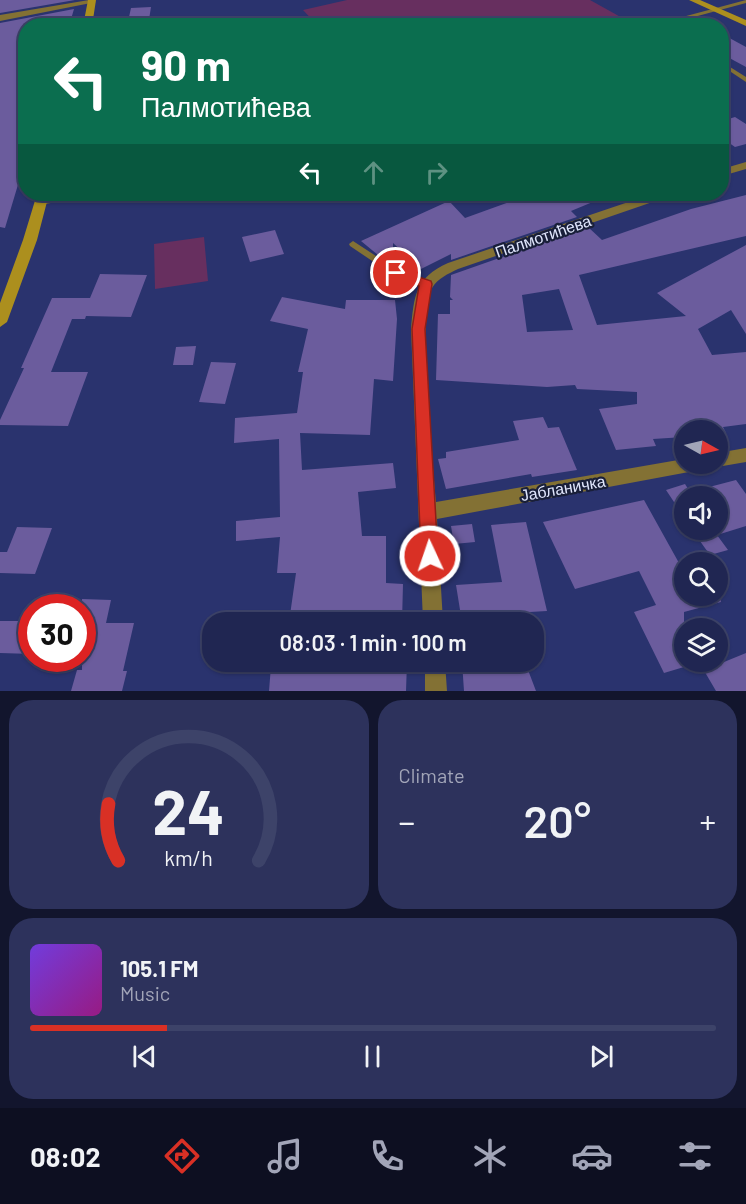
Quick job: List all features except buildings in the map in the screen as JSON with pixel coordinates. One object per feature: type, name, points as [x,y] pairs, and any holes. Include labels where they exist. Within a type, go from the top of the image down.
[{"type":"street","points":[[693,0],[746,23]]},
{"type":"street","points":[[0,18],[92,1],[89,18]]},
{"type":"street","points":[[729,171],[746,165]]},
{"type":"street","points":[[0,322],[3,305],[30,240],[40,201]]},
{"type":"street","name":"Палмотићева","points":[[426,284],[435,273],[453,266],[643,201]]},
{"type":"street","points":[[426,284],[418,329],[432,612]]},
{"type":"street","points":[[728,458],[746,455]]},
{"type":"street","name":"Јабланичка","points":[[427,512],[674,468]]},
{"type":"street","points":[[435,672],[436,691]]},
{"type":"lane","points":[[684,18],[746,1]]},
{"type":"lane","points":[[729,69],[746,80]]},
{"type":"lane","points":[[353,244],[396,273],[426,284]]},
{"type":"shaded area","points":[[347,0],[590,0],[622,18],[310,18],[303,10]]},
{"type":"shaded area","points":[[204,237],[208,281],[155,289],[154,244]]},
{"type":"route","points":[[396,273],[426,284],[418,329],[430,556]]}]
